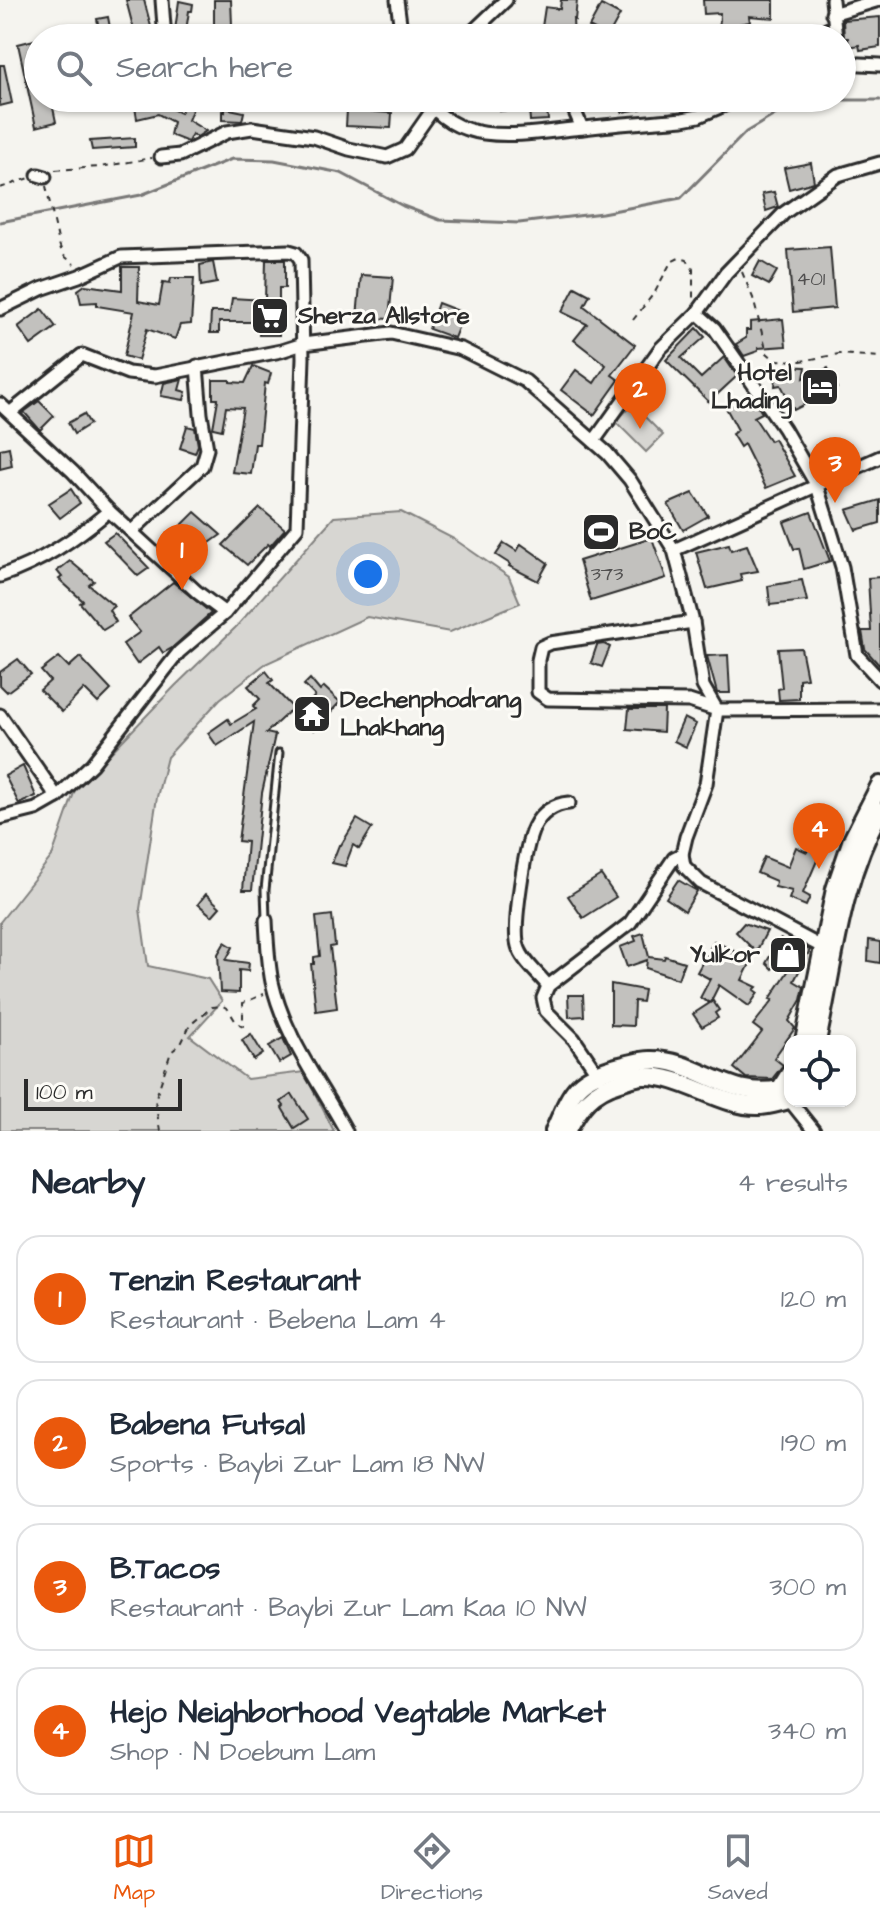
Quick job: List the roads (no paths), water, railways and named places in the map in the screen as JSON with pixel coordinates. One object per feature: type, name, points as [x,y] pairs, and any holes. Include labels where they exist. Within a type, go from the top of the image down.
[{"type":"main road","points":[[805,1035],[835,889],[851,842],[880,785]]},
{"type":"main road","points":[[818,1035],[844,901],[857,857],[880,811]]},
{"type":"main road","points":[[554,1131],[579,1084],[596,1073],[651,1060],[696,1071],[738,1089],[784,1097]]},
{"type":"main road","points":[[567,1131],[577,1110],[592,1094],[643,1076],[666,1079],[758,1106],[784,1099]]},
{"type":"street","points":[[162,0],[164,24]]},
{"type":"street","points":[[397,0],[400,24]]},
{"type":"street","points":[[481,24],[506,0]]},
{"type":"street","points":[[832,0],[834,24]]},
{"type":"street","points":[[832,14],[879,0]]},
{"type":"street","points":[[856,64],[880,65]]},
{"type":"street","points":[[161,157],[180,155],[227,132],[252,128],[314,137],[387,157],[405,149],[431,112]]},
{"type":"street","points":[[438,112],[459,125],[497,135],[699,116],[708,112]]},
{"type":"street","points":[[575,112],[582,128]]},
{"type":"street","points":[[594,441],[660,349],[697,313],[726,273],[784,213],[838,175],[880,163]]},
{"type":"street","points":[[0,309],[121,257],[289,251],[296,253],[301,260],[303,344],[297,528],[225,613],[179,652],[92,764],[57,797],[36,809],[0,818]]},
{"type":"street","points":[[697,313],[714,328],[758,391],[817,486],[845,581],[857,655],[880,680]]},
{"type":"street","points":[[11,412],[82,355],[142,375],[155,376],[303,344],[391,333],[461,349],[525,381],[594,441],[630,480],[674,550],[693,622],[703,686],[717,710],[706,784],[686,837],[682,854],[684,866],[701,883],[822,947]]},
{"type":"street","points":[[133,530],[202,466],[207,449],[197,366]]},
{"type":"street","points":[[0,404],[109,511],[197,592],[225,613]]},
{"type":"street","points":[[674,550],[880,457]]},
{"type":"street","points":[[0,576],[32,565],[57,551],[109,511]]},
{"type":"street","points":[[693,622],[550,643],[541,647],[538,692],[548,699],[689,701],[717,710],[880,709]]},
{"type":"street","points":[[0,715],[57,797]]},
{"type":"street","points":[[548,986],[518,948],[518,906],[534,828],[548,809],[569,803]]},
{"type":"street","points":[[609,1086],[596,1073],[574,1039],[546,1011],[543,998],[548,986],[630,923],[666,868],[682,854]]},
{"type":"street","points":[[266,920],[272,981],[293,1039],[346,1131]]},
{"type":"street","points":[[795,1107],[814,1131]]},
{"type":"lane","points":[[266,920],[265,890],[279,753]]},
{"type":"waterway","points":[[856,100],[880,100]]},
{"type":"waterway","points":[[0,222],[141,195],[232,159],[274,160],[341,173],[403,206],[440,220],[519,223],[602,213],[681,198],[746,132],[780,112]]},
{"type":"place","name":"Sherza Allstore","points":[[270,316]]},
{"type":"place","name":"Hotel Lhading","points":[[820,387]]},
{"type":"place","name":"Babena Futsal","points":[[640,429]]},
{"type":"place","name":"B.Tacos","points":[[835,503]]},
{"type":"place","name":"BoC","points":[[601,532]]},
{"type":"place","name":"Tenzin Restaurant","points":[[182,590]]},
{"type":"place","name":"Dechenphodrang Lhakhang","points":[[312,714]]},
{"type":"place","name":"Hejo Neighborhood Vegtable Market","points":[[819,869]]},
{"type":"place","name":"Yulkor","points":[[788,955]]}]
